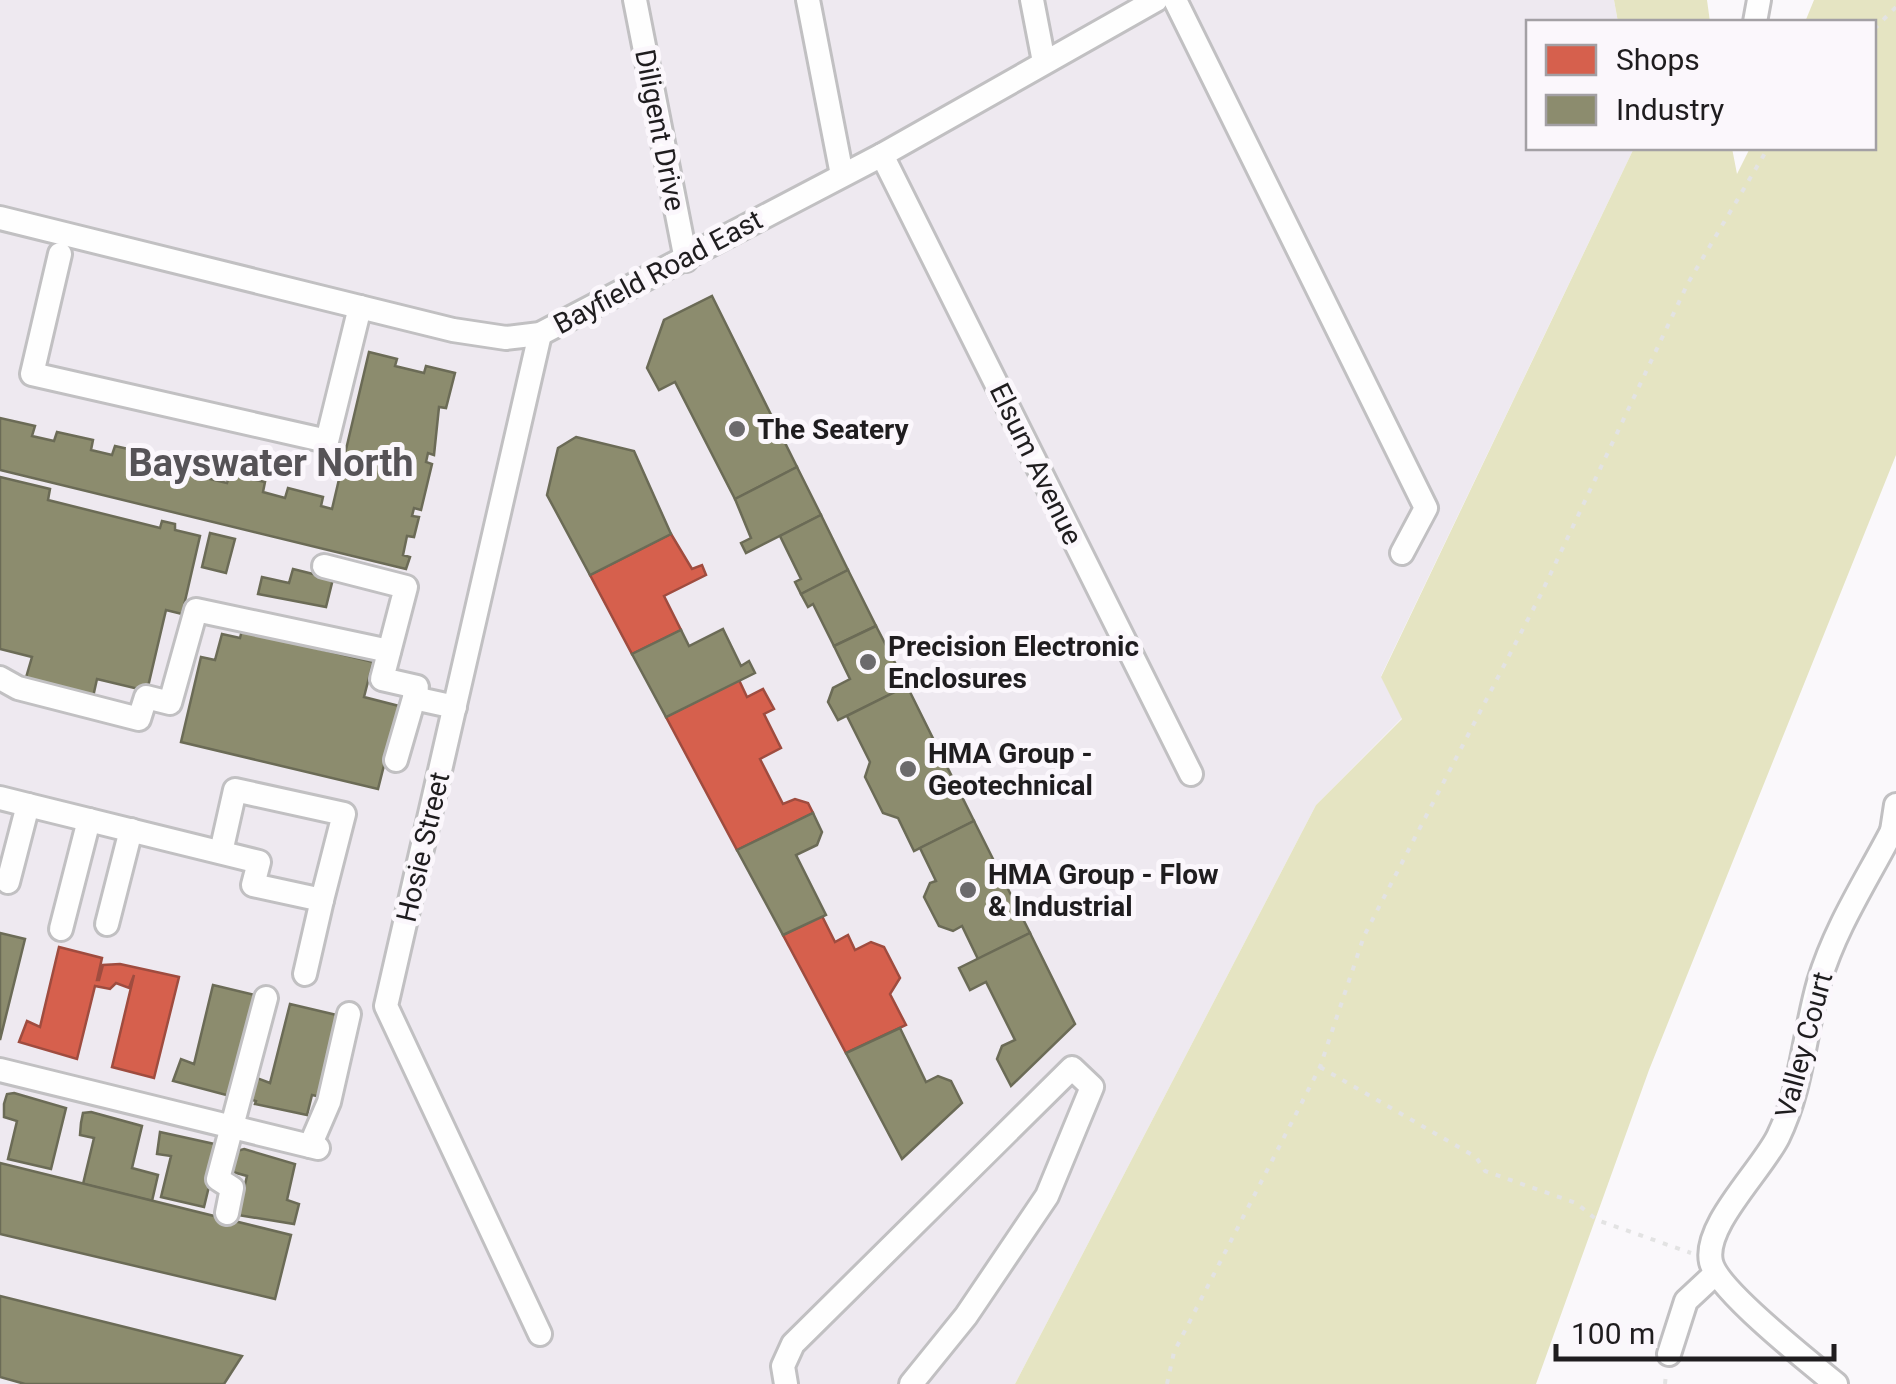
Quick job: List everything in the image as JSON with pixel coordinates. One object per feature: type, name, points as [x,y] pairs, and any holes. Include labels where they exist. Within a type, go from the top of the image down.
[{"type":"street","name":"Diligent Drive","points":[[635,0],[686,260]]},
{"type":"street","points":[[808,0],[842,176]]},
{"type":"street","points":[[1032,0],[1044,62]]},
{"type":"street","name":"Bayfield Road East","points":[[0,218],[360,307],[506,338],[540,334],[842,176],[1156,0]]},
{"type":"street","points":[[1175,0],[1426,508],[1402,554]]},
{"type":"street","name":"Elsum Avenue","points":[[882,154],[1190,774]]},
{"type":"street","points":[[60,254],[32,374],[327,441],[360,307]]},
{"type":"street","name":"Hosie Street","points":[[540,334],[386,1006],[540,1334]]},
{"type":"street","points":[[324,566],[406,587],[382,679],[417,687],[396,760]]},
{"type":"street","points":[[0,678],[18,688],[140,720],[146,697],[170,703],[196,610],[390,651]]},
{"type":"street","points":[[414,698],[455,706]]},
{"type":"street","points":[[221,852],[235,790],[344,814],[305,974]]},
{"type":"street","points":[[0,798],[259,862],[253,886],[322,900]]},
{"type":"street","points":[[8,882],[9,844],[28,805]]},
{"type":"street","name":"Valley Court","points":[[1713,1267],[1710,1241],[1718,1224],[1766,1160],[1783,1126],[1798,1085],[1818,985],[1834,942],[1894,832],[1896,805]]},
{"type":"street","points":[[61,929],[89,820]]},
{"type":"street","points":[[108,924],[131,830]]},
{"type":"street","points":[[226,1214],[232,1188],[218,1178],[266,998]]},
{"type":"street","points":[[0,1070],[314,1146],[329,1102],[349,1014]]},
{"type":"street","points":[[786,1384],[783,1366],[794,1344],[1072,1068],[1092,1087],[1047,1196],[966,1316],[911,1384]]},
{"type":"street","points":[[1669,1354],[1686,1301],[1713,1267],[1836,1384]]},
{"type":"path","points":[[1876,26],[1896,6]]},
{"type":"path","points":[[1166,1384],[1182,1335],[1320,1067],[1364,936],[1541,594],[1688,283],[1767,150]]},
{"type":"path","points":[[1320,1067],[1476,1157],[1485,1171],[1576,1203],[1596,1220],[1713,1267]]},
{"type":"shaded area","points":[[0,0],[1614,0],[1618,20],[1526,20],[1526,150],[1633,150],[1381,676],[1402,718],[1316,805],[1015,1384],[0,1384]]},
{"type":"green space","points":[[1614,0],[1707,0],[1710,20],[1618,20]]},
{"type":"green space","points":[[1814,0],[1896,0],[1896,455],[1649,1070],[1536,1384],[1015,1384],[1316,805],[1402,719],[1381,677],[1633,150],[1732,150],[1737,174],[1749,150],[1876,150],[1876,20],[1806,20]]},
{"type":"building: Shops","points":[[671,534],[692,569],[702,565],[706,575],[664,596],[681,630],[632,654],[590,575]]},
{"type":"building: Shops","points":[[739,680],[747,697],[763,689],[774,709],[764,714],[781,748],[760,759],[783,804],[795,799],[808,803],[813,813],[737,850],[666,717]]},
{"type":"building: Shops","points":[[822,916],[835,942],[848,935],[855,950],[871,942],[884,947],[900,978],[890,994],[906,1025],[846,1053],[783,935]]},
{"type":"building: Shops","points":[[59,947],[102,958],[97,980],[103,965],[120,964],[179,977],[154,1078],[112,1067],[134,975],[129,988],[116,983],[110,989],[95,986],[77,1059],[19,1042],[27,1021],[40,1027]]},
{"type":"building: Industry","name":"The Seatery","points":[[712,296],[797,467],[735,499],[675,382],[659,390],[647,368],[664,320]]},
{"type":"building: Industry","points":[[369,352],[397,359],[395,366],[424,373],[426,366],[455,373],[446,408],[439,407],[434,455],[428,453],[426,462],[432,464],[421,510],[414,508],[412,516],[419,517],[414,537],[407,536],[403,555],[410,557],[406,569],[0,470],[0,418],[35,426],[32,436],[54,441],[57,432],[93,440],[91,450],[112,455],[115,446],[150,454],[148,464],[170,469],[173,460],[208,469],[206,478],[227,483],[230,474],[265,482],[263,492],[285,498],[288,488],[323,497],[321,506],[332,509]]},
{"type":"building: Industry","points":[[576,437],[634,451],[671,534],[590,575],[547,495],[558,448]]},
{"type":"building: Industry","points":[[797,467],[821,515],[746,553],[741,543],[751,538],[735,499]]},
{"type":"building: Industry","points":[[0,477],[50,489],[48,500],[160,528],[162,521],[175,524],[175,530],[200,536],[182,614],[166,610],[147,691],[97,679],[93,697],[25,681],[32,657],[0,649]]},
{"type":"building: Industry","points":[[821,515],[848,570],[801,594],[795,582],[801,579],[780,536]]},
{"type":"building: Industry","points":[[210,533],[235,539],[226,573],[202,567]]},
{"type":"building: Industry","points":[[293,569],[333,579],[326,607],[258,594],[262,577],[289,583]]},
{"type":"building: Industry","points":[[848,570],[876,626],[834,646],[813,604],[808,607],[801,594]]},
{"type":"building: Industry","name":"Precision Electronic Enclosures","points":[[876,626],[907,686],[838,720],[828,702],[833,688],[850,679],[834,646]]},
{"type":"building: Industry","points":[[723,629],[741,666],[749,661],[755,673],[666,717],[632,654],[681,630],[689,646]]},
{"type":"building: Industry","points":[[242,630],[373,662],[364,697],[399,706],[378,789],[181,742],[201,657],[215,660],[222,634],[240,638]]},
{"type":"building: Industry","name":"HMA Group - Geotechnical","points":[[907,686],[974,821],[914,851],[898,818],[883,813],[865,777],[870,762],[847,716]]},
{"type":"building: Industry","points":[[813,813],[822,832],[817,845],[796,855],[826,915],[783,935],[737,850]]},
{"type":"building: Industry","name":"HMA Group - Flow & Industrial","points":[[974,821],[1030,933],[978,959],[962,926],[953,931],[939,926],[924,897],[930,883],[936,881],[920,848]]},
{"type":"building: Industry","points":[[0,933],[25,939],[0,1040]]},
{"type":"building: Industry","points":[[1030,933],[1075,1024],[1011,1086],[997,1059],[1002,1046],[1015,1040],[986,982],[970,990],[959,968]]},
{"type":"building: Industry","points":[[213,985],[255,995],[230,1096],[173,1081],[181,1059],[194,1064]]},
{"type":"building: Industry","points":[[290,1004],[345,1017],[326,1098],[312,1095],[307,1115],[255,1104],[249,1099],[257,1078],[270,1083]]},
{"type":"building: Industry","points":[[900,1028],[926,1082],[938,1076],[951,1081],[962,1103],[902,1159],[846,1053]]},
{"type":"building: Industry","points":[[7,1094],[66,1108],[51,1169],[8,1159],[17,1121],[4,1117],[4,1104]]},
{"type":"building: Industry","points":[[83,1113],[142,1126],[132,1168],[158,1175],[152,1201],[83,1184],[94,1138],[80,1135],[81,1123]]},
{"type":"building: Industry","points":[[160,1132],[219,1145],[204,1207],[161,1197],[171,1156],[157,1154]]},
{"type":"building: Industry","points":[[244,1149],[295,1164],[287,1200],[299,1204],[294,1224],[238,1215],[247,1176],[233,1172],[237,1151]]},
{"type":"building: Industry","points":[[0,1163],[291,1235],[275,1299],[0,1234]]},
{"type":"building: Industry","points":[[0,1296],[242,1356],[224,1384],[25,1384],[0,1377]]},
{"type":"place","name":"The Seatery","points":[[737,429]]},
{"type":"place","name":"Precision Electronic Enclosures","points":[[868,662]]},
{"type":"place","name":"HMA Group - Geotechnical","points":[[908,769]]},
{"type":"place","name":"HMA Group - Flow & Industrial","points":[[968,890]]},
{"type":"district","name":"Bayswater North","points":[[271,463]]}]
